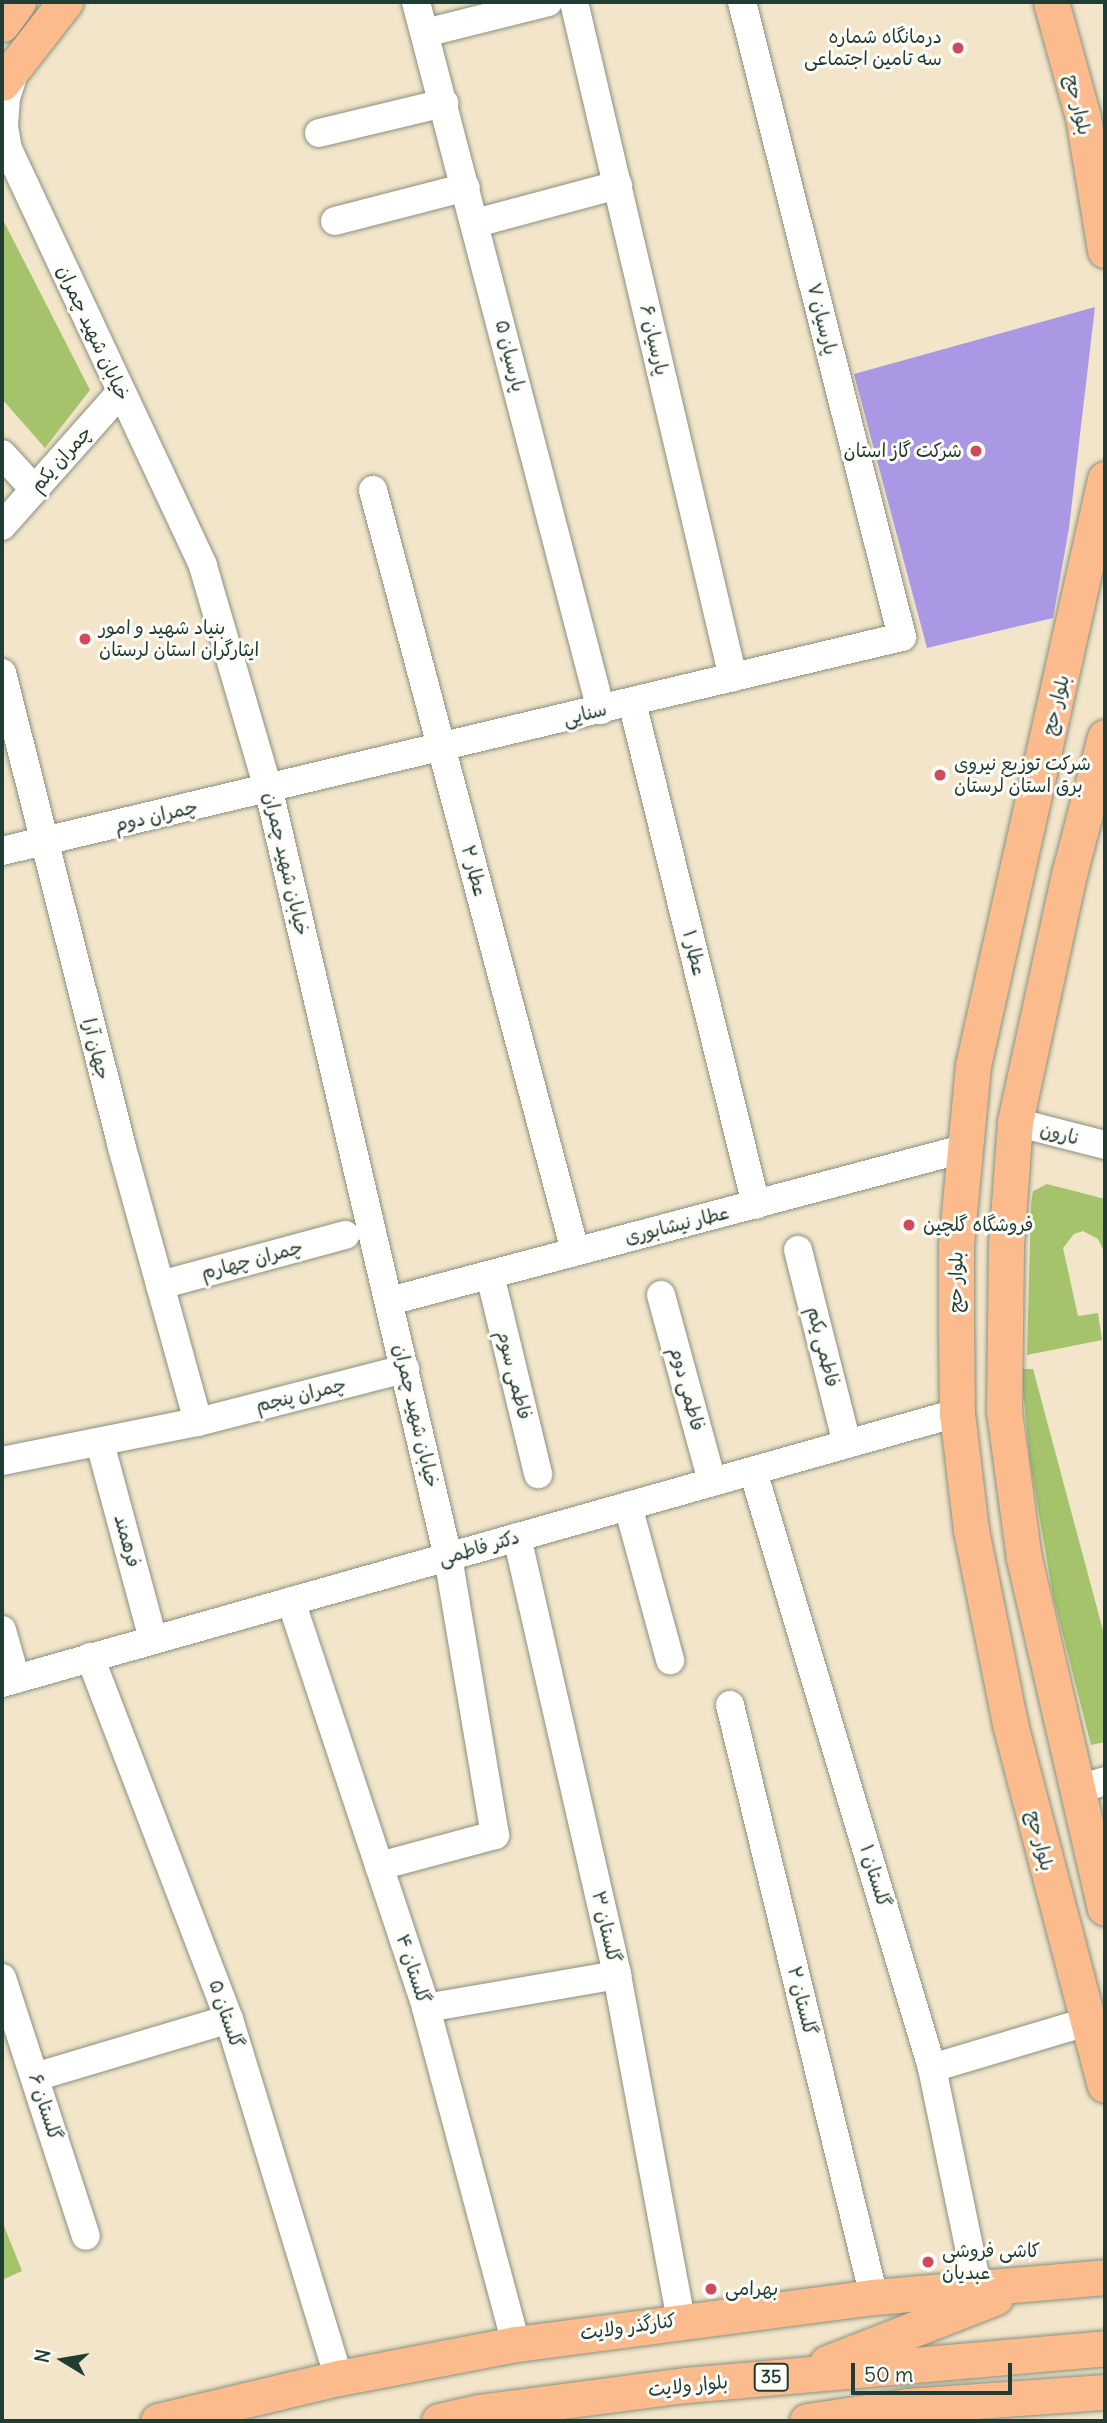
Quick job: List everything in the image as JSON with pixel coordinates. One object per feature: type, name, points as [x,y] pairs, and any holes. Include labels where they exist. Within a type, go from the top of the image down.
[{"type":"main road","points":[[2,24],[18,2]]},
{"type":"main road","points":[[9,74],[65,2]]},
{"type":"main road","name":"بلوار حج","points":[[1051,2],[1083,117],[1105,250]]},
{"type":"main road","name":"بلوار حج","points":[[1105,479],[973,1065],[963,1149],[956,1246],[957,1413],[971,1530],[1010,1724],[1086,2022],[1105,2085]]},
{"type":"main road","points":[[1055,710],[1077,727],[1105,724]]},
{"type":"main road","points":[[1105,737],[1084,815],[1015,1122],[1006,1246],[1004,1411],[1024,1559],[1091,1785],[1105,1908]]},
{"type":"main road","points":[[1032,804],[1046,796],[1062,796],[1084,815]]},
{"type":"main road","name":"کنارگذر ولایت","points":[[158,2421],[339,2378],[516,2344],[681,2319],[874,2297],[1105,2277]]},
{"type":"main road","points":[[804,2374],[904,2330],[980,2306],[1021,2283]]},
{"type":"main road","name":"بلوار ولایت","points":[[439,2421],[478,2412],[686,2385],[1105,2348]]},
{"type":"main road","points":[[589,2421],[599,2410],[686,2385]]},
{"type":"main road","points":[[807,2421],[908,2406],[944,2406],[1105,2392]]},
{"type":"main road","points":[[944,2406],[1001,2421]]},
{"type":"main road","points":[[478,2412],[511,2414],[520,2421]]},
{"type":"street","name":"پارسیان ۵","points":[[416,2],[476,223],[601,710]]},
{"type":"street","points":[[425,33],[548,2]]},
{"type":"street","name":"پارسیان ۶","points":[[574,2],[733,678]]},
{"type":"street","name":"پارسیان ۷","points":[[742,2],[902,637]]},
{"type":"street","points":[[9,74],[4,127],[32,203]]},
{"type":"street","points":[[318,134],[444,103]]},
{"type":"street","points":[[2,169],[32,203]]},
{"type":"street","points":[[476,223],[618,185]]},
{"type":"street","points":[[335,221],[466,187]]},
{"type":"street","name":"خیابان شهید چمران","points":[[32,203],[203,566],[269,791],[448,1556],[495,1835],[379,1866]]},
{"type":"street","name":"چمران یکم","points":[[2,526],[121,392]]},
{"type":"street","points":[[2,454],[34,489]]},
{"type":"street","name":"عطار ۲","points":[[373,490],[575,1251]]},
{"type":"street","name":"سنایی","points":[[269,791],[902,637]]},
{"type":"street","name":"جهان آرا","points":[[2,673],[43,842],[198,1422]]},
{"type":"street","name":"عطار ۱","points":[[632,702],[756,1205]]},
{"type":"street","name":"چمران دوم","points":[[2,851],[269,791]]},
{"type":"street","name":"نارون","points":[[1015,1122],[1105,1145]]},
{"type":"street","name":"عطار نیشابوری","points":[[390,1301],[963,1149]]},
{"type":"street","name":"چمران چهارم","points":[[160,1285],[345,1235]]},
{"type":"street","name":"فاطمی یکم","points":[[798,1250],[847,1444]]},
{"type":"street","name":"فاطمی سوم","points":[[490,1275],[538,1474]]},
{"type":"street","name":"فاطمی دوم","points":[[661,1295],[712,1482]]},
{"type":"street","name":"چمران پنجم","points":[[2,1461],[198,1422],[405,1369]]},
{"type":"street","name":"دکتر فاطمی","points":[[9,1681],[957,1413]]},
{"type":"street","name":"فرهمند","points":[[100,1443],[153,1640]]},
{"type":"street","name":"گلستان ۱","points":[[753,1471],[932,2068],[977,2286]]},
{"type":"street","points":[[628,1506],[670,1660]]},
{"type":"street","name":"گلستان ۳","points":[[517,1537],[617,1975],[681,2319]]},
{"type":"street","name":"گلستان ۴","points":[[291,1601],[426,2008],[516,2344]]},
{"type":"street","points":[[2,1630],[9,1681]]},
{"type":"street","name":"گلستان ۵","points":[[90,1657],[229,2019],[339,2378]]},
{"type":"street","name":"گلستان ۲","points":[[730,1705],[874,2297]]},
{"type":"street","points":[[426,2008],[617,1975]]},
{"type":"street","name":"گلستان ۶","points":[[2,1978],[86,2236]]},
{"type":"street","points":[[35,2077],[229,2019]]},
{"type":"street","points":[[932,2068],[1086,2022]]},
{"type":"green space","points":[[2,218],[90,390],[45,448],[2,399]]},
{"type":"green space","points":[[1047,1184],[1105,1199],[1105,1253],[1098,1239],[1083,1231],[1074,1234],[1063,1248],[1078,1316],[1098,1313],[1102,1340],[1027,1355],[1031,1204],[1033,1191]]},
{"type":"green space","points":[[1021,1369],[1033,1369],[1105,1638],[1105,1742],[1091,1745],[1053,1596],[1030,1462]]},
{"type":"green space","points":[[2,2221],[22,2271],[2,2280]]},
{"type":"building","name":"شرکت گاز استان","points":[[1095,307],[1069,528],[1053,618],[927,648],[854,374]]},
{"type":"place","name":"درمانگاه شماره سه تامین اجتماعی","points":[[958,48]]},
{"type":"place","name":"شرکت گاز استان","points":[[976,451]]},
{"type":"place","name":"بنیاد شهید و امور ایثارگران استان لرستان","points":[[85,639]]},
{"type":"place","name":"شرکت توزیع نیروی برق استان لرستان","points":[[940,775]]},
{"type":"place","name":"فروشگاه گلچین","points":[[909,1225]]},
{"type":"place","name":"کاشی فروشی عبدیان","points":[[928,2262]]},
{"type":"place","name":"بهرامی","points":[[711,2289]]}]
